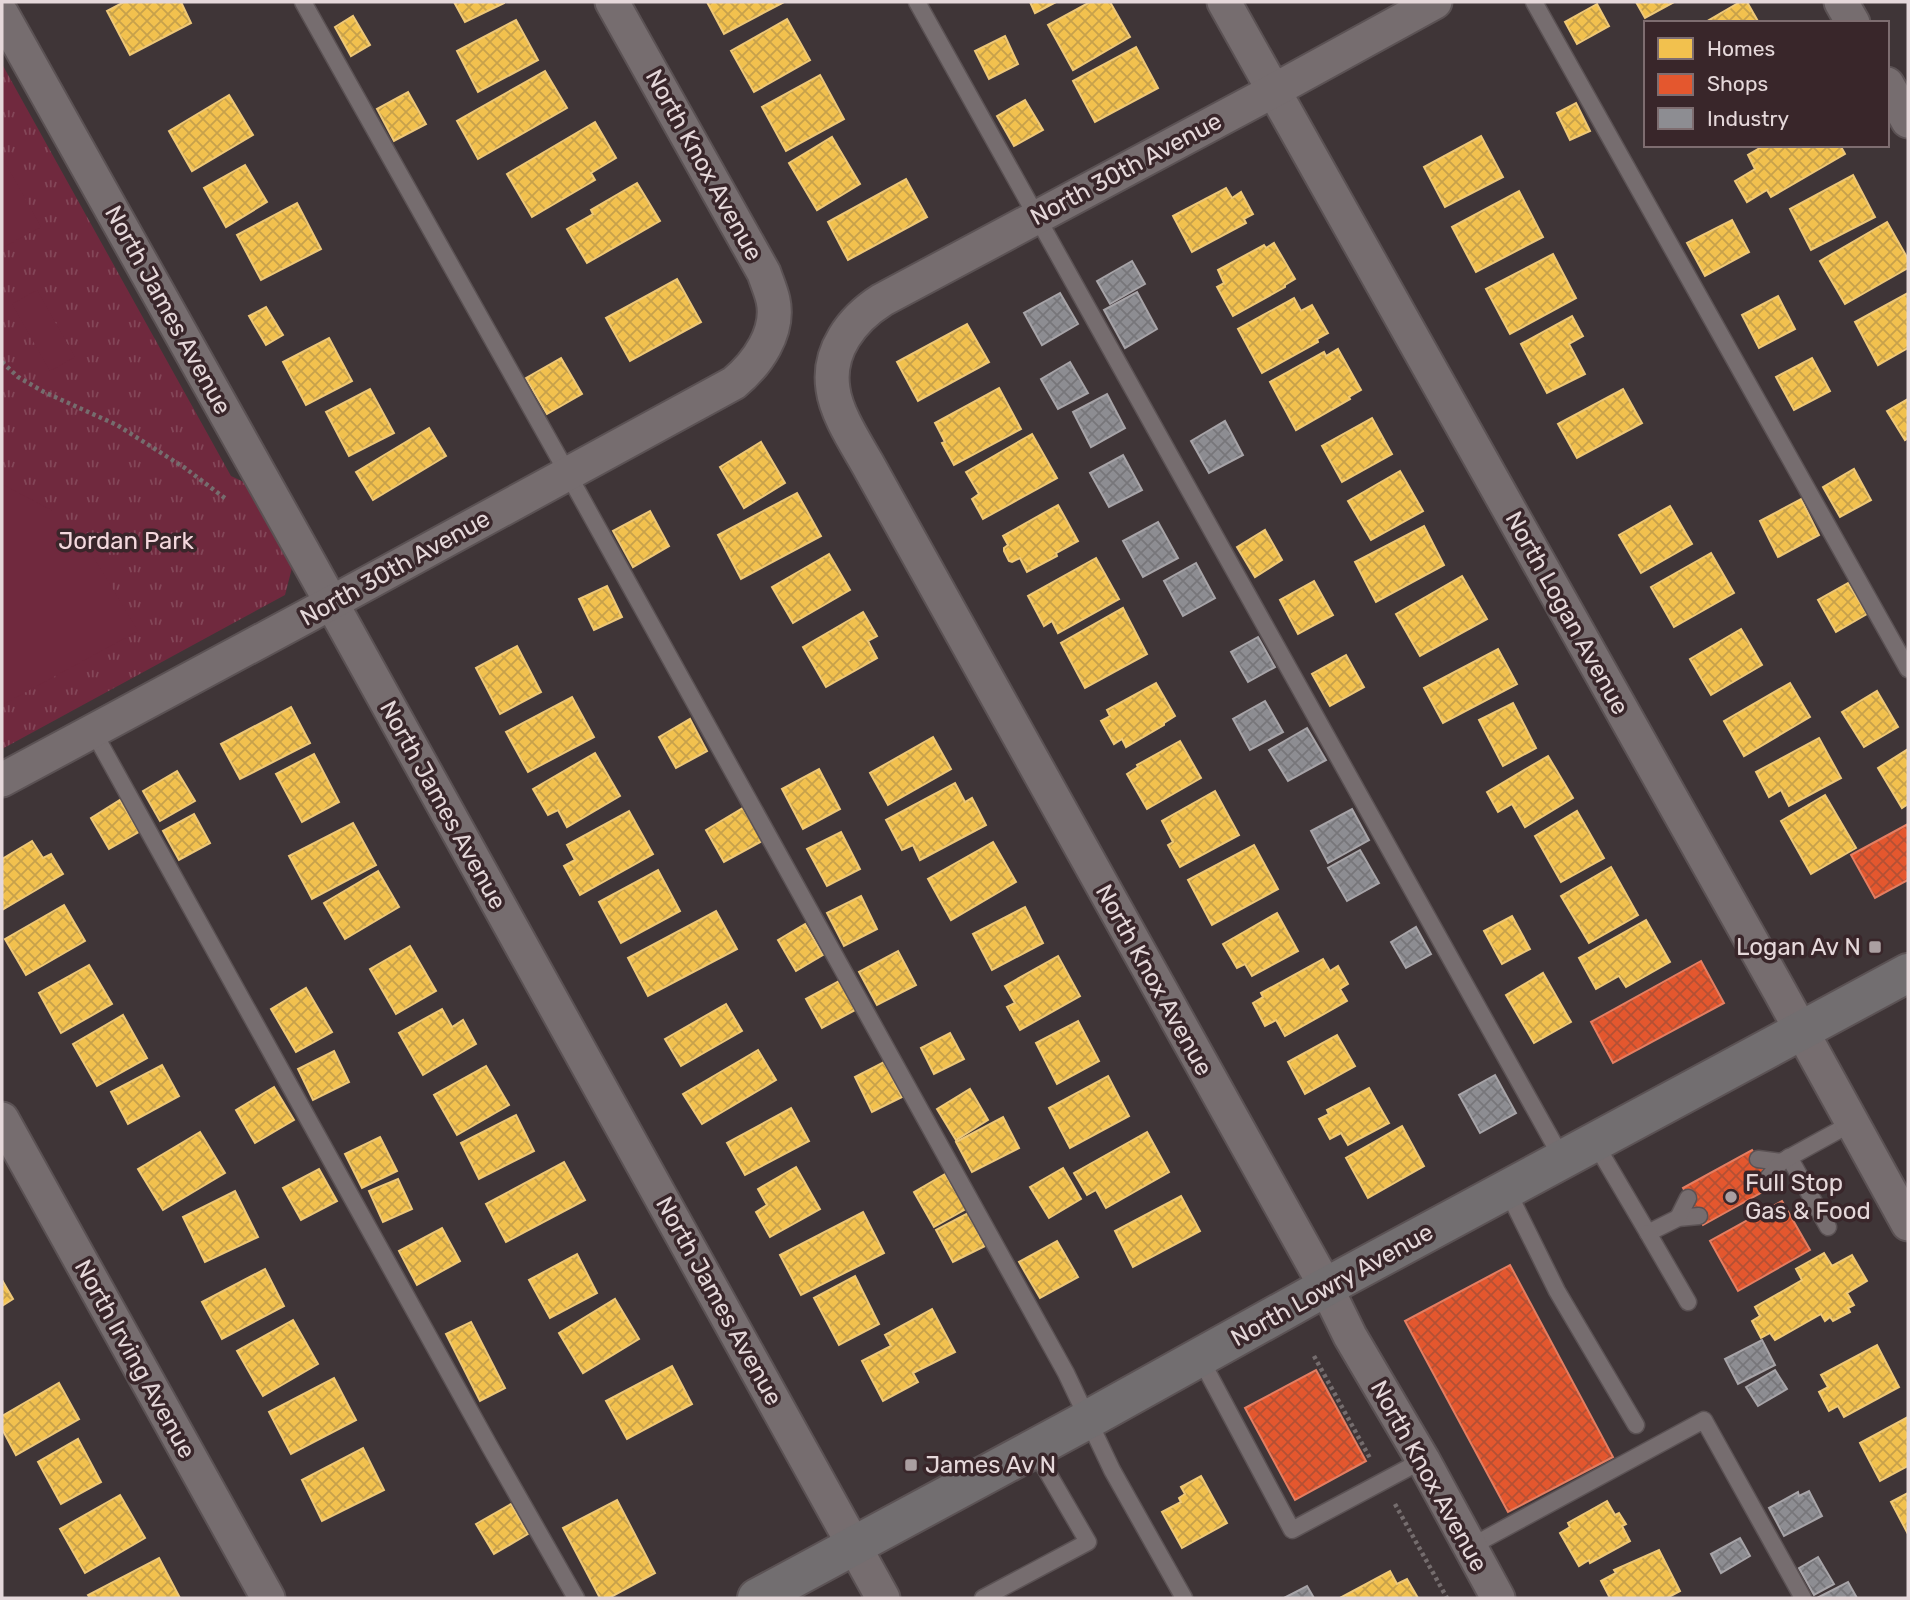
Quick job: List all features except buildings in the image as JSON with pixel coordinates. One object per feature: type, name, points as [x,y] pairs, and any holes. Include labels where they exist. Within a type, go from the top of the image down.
[{"type":"main road","name":"North Lowry Avenue","points":[[757,1598],[1908,973]]},
{"type":"street","name":"North Knox Avenue","points":[[612,2],[764,273],[773,301],[774,314],[770,335]]},
{"type":"street","name":"North Logan Avenue","points":[[1224,2],[1908,1224]]},
{"type":"street","name":"North 30th Avenue","points":[[835,355],[845,335],[868,309],[1435,2]]},
{"type":"street","points":[[1841,2],[1852,21]]},
{"type":"street","name":"North James Avenue","points":[[2,13],[883,1598]]},
{"type":"street","points":[[1889,88],[1908,121]]},
{"type":"street","name":"North 30th Avenue","points":[[2,780],[734,383],[761,354],[770,335]]},
{"type":"street","name":"North Knox Avenue","points":[[835,355],[833,391],[843,419],[1326,1287],[1350,1336],[1423,1460],[1498,1598]]},
{"type":"street","name":"North Irving Avenue","points":[[2,1119],[268,1598]]},
{"type":"lane","points":[[303,2],[1066,1373],[1112,1470],[1184,1598]]},
{"type":"lane","points":[[916,2],[1037,216],[1579,1151],[1648,1233],[1688,1302]]},
{"type":"lane","points":[[1534,2],[1908,668]]},
{"type":"lane","points":[[93,731],[576,1598]]},
{"type":"lane","points":[[1769,1178],[1785,1159],[1853,1123]]},
{"type":"lane","points":[[1758,1159],[1785,1159]]},
{"type":"lane","points":[[1785,1159],[1828,1227]]},
{"type":"lane","points":[[1507,1190],[1557,1290],[1636,1425]]},
{"type":"lane","points":[[1678,1218],[1688,1198]]},
{"type":"lane","points":[[1648,1233],[1678,1218],[1699,1216]]},
{"type":"lane","points":[[1200,1358],[1292,1530],[1423,1460]]},
{"type":"lane","points":[[1471,1547],[1704,1420],[1803,1598]]},
{"type":"lane","points":[[983,1598],[1088,1542],[1034,1449]]},
{"type":"path","points":[[2,362],[18,377],[44,392],[117,425],[185,468],[226,499]]},
{"type":"green space","name":"Jordan Park","points":[[2,64],[231,476],[248,484],[293,564],[285,595],[2,749]]},
{"type":"green space","points":[[2,157],[41,227],[2,248]]},
{"type":"green space","points":[[37,290],[75,357],[50,371],[12,304]]},
{"type":"green space","points":[[2,484],[51,510],[91,553],[138,631],[2,705]]},
{"type":"place","name":"Logan Av N","points":[[1875,947]]},
{"type":"place","name":"Full Stop Gas & Food","points":[[1731,1197]]},
{"type":"place","name":"James Av N","points":[[911,1465]]}]
